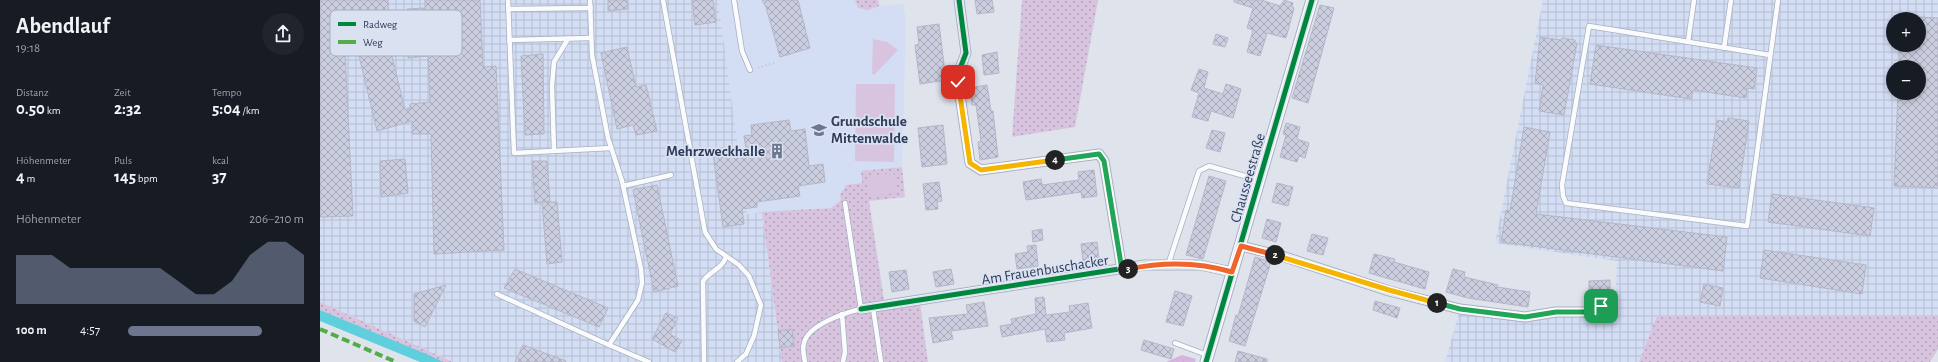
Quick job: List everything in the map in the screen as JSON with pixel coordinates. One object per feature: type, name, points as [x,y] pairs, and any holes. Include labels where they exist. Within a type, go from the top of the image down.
[{"type":"street","points":[[959,0],[966,53],[959,71],[958,82],[970,163],[981,170],[1099,154],[1104,161],[1122,270]]},
{"type":"street","name":"Chausseestraße","points":[[1207,359],[1312,0]]},
{"type":"street","points":[[1241,246],[1282,256],[1389,290],[1460,309],[1525,317],[1556,312],[1596,312],[1601,306]]},
{"type":"street","name":"Am Frauenbuschacker","points":[[861,310],[1145,266],[1200,266],[1232,272]]},
{"type":"lane","points":[[508,0],[514,153],[611,148]]},
{"type":"lane","points":[[590,0],[592,55],[611,148],[623,186],[641,269],[642,283],[638,300],[608,345]]},
{"type":"lane","points":[[663,0],[705,232],[716,249],[739,265],[749,276],[761,305],[754,336],[746,354],[737,362]]},
{"type":"lane","points":[[734,0],[740,38],[750,70]]},
{"type":"lane","points":[[1688,42],[1694,0]]},
{"type":"lane","points":[[1724,48],[1731,0]]},
{"type":"lane","points":[[1770,55],[1590,26],[1562,185],[1563,196],[1566,203],[1748,226],[1778,0]]},
{"type":"lane","points":[[508,9],[590,8]]},
{"type":"lane","points":[[509,40],[592,38]]},
{"type":"lane","points":[[554,151],[552,86],[554,62],[568,39]]},
{"type":"lane","points":[[1168,265],[1198,171],[1209,166],[1260,180]]},
{"type":"lane","points":[[623,186],[671,175]]},
{"type":"lane","points":[[805,362],[803,352],[804,342],[809,334],[827,321],[842,314],[861,310],[845,203]]},
{"type":"lane","points":[[704,362],[703,281],[707,275],[725,262],[726,257]]},
{"type":"lane","points":[[497,294],[608,345],[649,362]]},
{"type":"lane","points":[[873,308],[881,362]]},
{"type":"lane","points":[[842,314],[845,352],[844,362]]},
{"type":"lane","points":[[1175,343],[1207,359]]},
{"type":"path","points":[[750,70],[776,62]]},
{"type":"path","points":[[845,203],[850,203],[869,218],[883,307]]},
{"type":"shaded area","points":[[320,0],[718,0],[747,214],[762,212],[782,362],[453,362],[320,302]]},
{"type":"shaded area","name":"Grundschule Mittenwalde","points":[[718,0],[879,0],[880,6],[903,4],[906,20],[902,167],[861,171],[862,183],[831,208],[747,214]]},
{"type":"shaded area","points":[[855,0],[878,0],[879,6],[869,10],[858,8]]},
{"type":"shaded area","points":[[1022,0],[1098,0],[1075,127],[1012,137]]},
{"type":"shaded area","points":[[1543,0],[1938,0],[1938,316],[1657,316],[1639,362],[1445,362],[1460,309],[1492,314],[1556,312],[1615,315],[1617,261],[1495,243]]},
{"type":"shaded area","points":[[873,39],[887,42],[898,50],[874,75],[872,74]]},
{"type":"shaded area","points":[[856,84],[895,84],[894,162],[855,161]]},
{"type":"shaded area","points":[[902,167],[905,197],[869,201],[885,306],[920,303],[928,362],[782,362],[762,212],[831,208],[841,200],[840,195],[846,185],[862,183],[861,171]]},
{"type":"shaded area","points":[[894,173],[896,193],[870,196],[868,176]]},
{"type":"shaded area","points":[[320,302],[453,362],[443,362],[320,310]]},
{"type":"shaded area","points":[[1657,316],[1938,316],[1938,349],[1930,362],[1639,362]]},
{"type":"green space","points":[[1182,355],[1196,359],[1195,362],[1166,362]]},
{"type":"water","points":[[320,310],[443,362],[420,362],[320,321]]},
{"type":"building","points":[[320,0],[388,0],[388,10],[330,10],[330,56],[345,56],[353,216],[320,217]]},
{"type":"building","points":[[425,0],[480,0],[483,67],[496,66],[504,250],[434,254],[431,134],[412,134],[412,121],[377,131],[359,56],[392,56],[405,110],[410,109],[410,104],[430,102],[428,56],[462,56],[462,10],[407,10],[425,8]]},
{"type":"building","points":[[608,0],[627,0],[628,9],[608,11]]},
{"type":"building","points":[[692,0],[713,0],[716,22],[695,25]]},
{"type":"building","points":[[762,0],[798,0],[810,48],[780,57],[766,7]]},
{"type":"building","points":[[975,0],[992,0],[994,12],[977,14]]},
{"type":"building","points":[[1234,0],[1261,0],[1280,6],[1284,0],[1293,3],[1292,7],[1294,8],[1286,38],[1267,33],[1260,56],[1247,52],[1253,30],[1247,28],[1253,8],[1234,2]]},
{"type":"building","points":[[1320,5],[1334,8],[1308,103],[1292,98]]},
{"type":"building","points":[[1926,17],[1938,18],[1938,188],[1894,186],[1898,100],[1926,100],[1926,60],[1899,60],[1899,52],[1926,52]]},
{"type":"building","points":[[939,24],[946,80],[920,84],[915,45],[919,44],[917,27]]},
{"type":"building","points":[[1216,34],[1228,38],[1225,47],[1213,44]]},
{"type":"building","points":[[1540,37],[1575,40],[1575,43],[1577,43],[1564,115],[1539,111],[1543,85],[1535,83]]},
{"type":"building","points":[[1596,45],[1757,68],[1754,89],[1747,88],[1746,98],[1693,90],[1691,99],[1590,84]]},
{"type":"building","points":[[627,47],[636,87],[646,85],[657,131],[636,135],[633,125],[617,129],[601,53]]},
{"type":"building","points":[[997,52],[999,73],[984,75],[982,55]]},
{"type":"building","points":[[543,54],[544,134],[525,135],[521,56]]},
{"type":"building","points":[[408,56],[428,56],[408,58]]},
{"type":"building","points":[[1199,69],[1208,72],[1204,88],[1223,94],[1226,84],[1241,89],[1233,118],[1211,111],[1208,121],[1192,117],[1199,93],[1191,90]]},
{"type":"building","points":[[987,85],[991,111],[993,111],[998,157],[980,160],[978,142],[981,141],[976,105],[972,105],[970,88]]},
{"type":"building","points":[[1728,118],[1749,121],[1739,188],[1707,184],[1717,120],[1727,122]]},
{"type":"building","name":"Mehrzweckhalle","points":[[789,120],[791,131],[805,129],[809,166],[823,164],[825,182],[798,186],[800,196],[757,202],[757,207],[742,209],[744,224],[723,227],[713,153],[746,149],[744,136],[752,135],[751,125]]},
{"type":"building","points":[[1286,123],[1300,127],[1297,139],[1309,143],[1305,158],[1299,156],[1297,162],[1280,157],[1286,135],[1283,134]]},
{"type":"building","points":[[943,125],[947,164],[922,167],[918,128]]},
{"type":"building","points":[[1524,127],[1550,132],[1536,214],[1727,237],[1723,271],[1501,242],[1506,210],[1510,211]]},
{"type":"building","points":[[1212,130],[1225,133],[1220,152],[1206,148]]},
{"type":"building","points":[[405,159],[408,193],[381,197],[380,161]]},
{"type":"building","points":[[532,161],[547,161],[550,201],[535,203]]},
{"type":"building","points":[[1094,170],[1097,196],[1082,198],[1081,192],[1026,200],[1023,182],[1041,179],[1042,185],[1079,180],[1078,172]]},
{"type":"building","points":[[1209,176],[1226,181],[1203,259],[1186,255]]},
{"type":"building","points":[[939,182],[942,201],[937,202],[938,209],[926,210],[923,184]]},
{"type":"building","points":[[1277,183],[1293,187],[1288,206],[1272,202]]},
{"type":"building","points":[[657,185],[678,286],[654,292],[633,190]]},
{"type":"building","points":[[1772,194],[1874,208],[1870,236],[1768,222]]},
{"type":"building","points":[[542,202],[557,202],[562,262],[547,264]]},
{"type":"building","points":[[1267,219],[1281,223],[1276,242],[1262,238]]},
{"type":"building","points":[[1042,229],[1043,240],[1033,242],[1032,231]]},
{"type":"building","points":[[1312,234],[1328,238],[1323,255],[1307,251]]},
{"type":"building","points":[[1097,242],[1099,259],[1083,261],[1081,244]]},
{"type":"building","points":[[1036,245],[1038,266],[1017,269],[1015,254],[1028,252],[1027,246]]},
{"type":"building","points":[[1764,250],[1866,265],[1862,294],[1760,278]]},
{"type":"building","points":[[1374,254],[1395,259],[1394,262],[1429,272],[1425,289],[1369,273]]},
{"type":"building","points":[[1255,257],[1271,262],[1245,346],[1229,341],[1236,315],[1238,316]]},
{"type":"building","points":[[515,269],[608,308],[599,327],[504,288]]},
{"type":"building","points":[[951,269],[954,284],[936,287],[933,272]]},
{"type":"building","points":[[1453,269],[1465,272],[1464,277],[1498,285],[1497,287],[1530,292],[1528,307],[1468,298],[1446,292]]},
{"type":"building","points":[[906,270],[909,289],[892,292],[889,272]]},
{"type":"building","points":[[1610,280],[1610,298],[1589,298],[1589,281]]},
{"type":"building","points":[[1704,284],[1723,288],[1720,306],[1700,302]]},
{"type":"building","points":[[446,285],[425,327],[414,321],[414,294]]},
{"type":"building","points":[[1175,291],[1192,296],[1183,326],[1166,322]]},
{"type":"building","points":[[1044,297],[1046,315],[1070,312],[1069,306],[1088,303],[1092,328],[1064,333],[1065,340],[1047,342],[1045,329],[1002,337],[1000,326],[1012,324],[1011,319],[1036,314],[1035,298]]},
{"type":"building","points":[[1375,301],[1400,308],[1397,318],[1373,310]]},
{"type":"building","points":[[984,302],[988,326],[951,331],[953,339],[933,343],[929,318],[968,314],[966,305]]},
{"type":"building","points":[[666,313],[678,318],[670,334],[682,341],[675,352],[652,339]]},
{"type":"building","points":[[792,329],[794,346],[780,348],[778,331]]},
{"type":"building","points":[[1144,340],[1174,349],[1171,359],[1141,350]]},
{"type":"building","points":[[523,345],[566,361],[566,362],[515,362]]},
{"type":"building","points":[[1238,351],[1267,359],[1267,362],[1235,362]]},
{"type":"marked path","points":[[320,329],[396,362]]},
{"type":"cycle path","points":[[959,0],[966,53],[959,71],[958,82],[970,163],[981,170],[1099,154],[1104,161],[1122,270]]},
{"type":"cycle path","points":[[1206,362],[1312,0]]},
{"type":"cycle path","points":[[1241,246],[1282,256],[1389,291],[1460,309],[1525,317],[1556,312],[1596,312],[1601,306]]},
{"type":"cycle path","points":[[861,309],[1145,265],[1200,265],[1232,272]]},
{"type":"place","name":"Grundschule Mittenwalde","points":[[819,130]]},
{"type":"place","name":"Mehrzweckhalle","points":[[777,151]]},
{"type":"route","points":[[958,82],[970,163],[981,170],[1099,154],[1104,161],[1122,270],[1145,266],[1168,265],[1200,266],[1232,272],[1241,246],[1282,256],[1389,290],[1460,309],[1525,317],[1556,312],[1596,312],[1601,306]]}]
